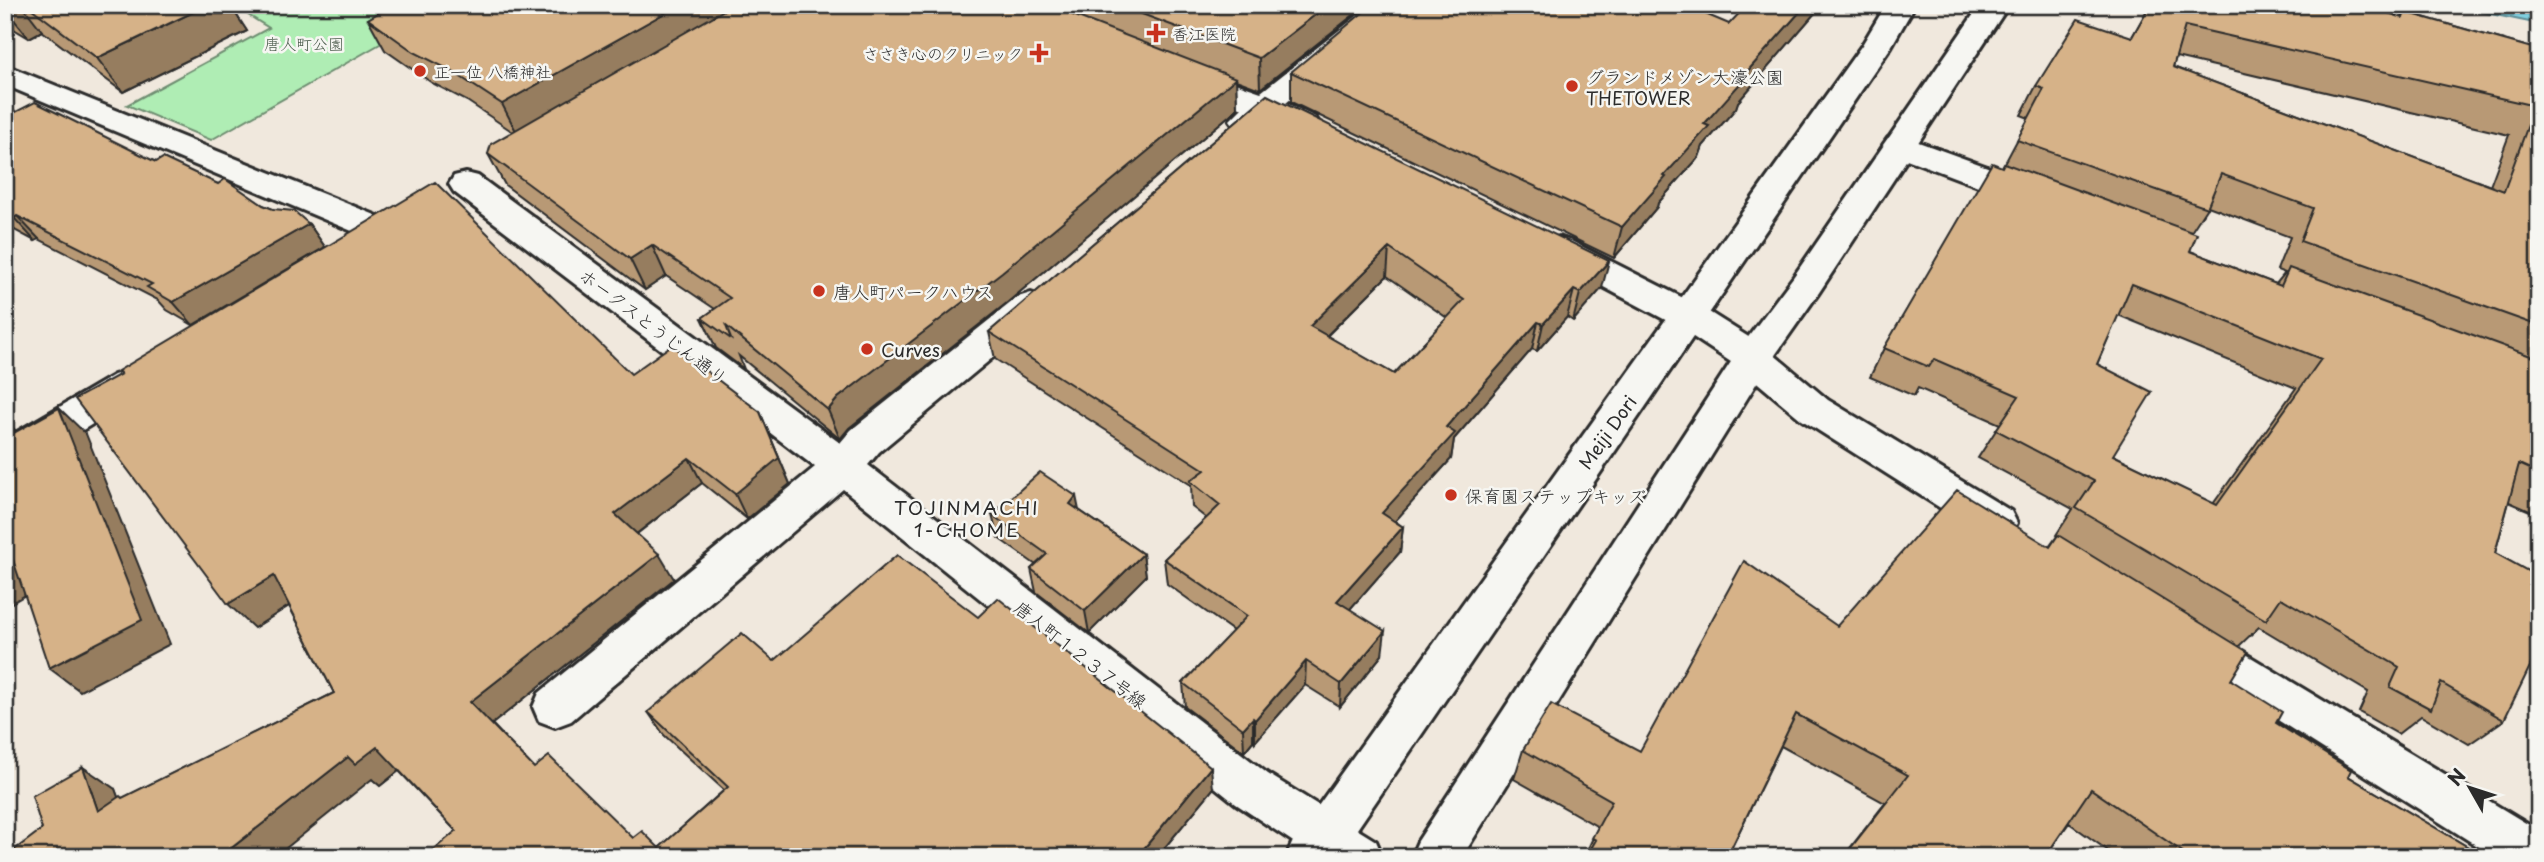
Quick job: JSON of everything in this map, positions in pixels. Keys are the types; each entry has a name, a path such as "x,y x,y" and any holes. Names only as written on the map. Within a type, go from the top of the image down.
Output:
{"street":[{"path":"1225,138 1389,5"},
{"name":"Meiji Dori","path":"1331,849 1688,316 1876,47 1901,5"},
{"path":"1436,857 1754,358 1995,5"},
{"path":"1161,65 1264,105 1337,140"},
{"path":"5,74 395,224 347,252"},
{"path":"1899,145 2063,206"},
{"name":"ホークスとうじん通り","path":"466,184 843,467"},
{"path":"1532,236 1688,316 1754,358 1815,410 2028,542"},
{"path":"555,707 843,467 865,441 1050,289"},
{"path":"5,458 158,366"},
{"name":"唐人町１２３７号線","path":"843,467 1331,849"},
{"path":"2158,622 2538,857"}],"green space":[{"name":"唐人町公園","path":"232,5 389,5 424,19 211,140 127,105 269,28"}],"water":[{"path":"2448,5 2539,5 2539,24"}],"building":[{"path":"27,5 208,5 97,58"},
{"path":"392,5 679,5 502,104 450,70 414,52 368,19"},
{"path":"733,5 1047,5 1236,78 1002,272 838,398 828,410 726,326 731,339 702,318 730,298 652,245 630,259 488,154 491,144"},
{"path":"1118,5 1328,5 1259,58"},
{"path":"1372,5 1684,5 1729,24 1747,5 1806,5 1743,76 1746,77 1704,124 1709,126 1622,227 1291,72"},
{"path":"2150,5 2364,5 2403,18 2405,12 2539,50 2539,326 2300,241 2313,208 2221,174 2207,208 2017,140 2044,89 2036,86 2078,19 2132,37","holes":["2185,26 2535,106 2504,191 2173,67"]},
{"path":"1267,95 1609,261 1580,293 1574,290 1543,324 1538,322 1446,427 1455,433 1382,513 1403,527 1337,601 1385,631 1341,684 1306,661 1255,720 1253,718 1243,729 1183,683 1247,616 1164,559 1220,505 1190,481 1205,470 989,332","holes":["1389,248 1464,300 1394,374 1310,326"]},
{"path":"35,102 156,162 163,158 218,184 225,179 263,205 294,211 309,224 173,302 147,287 152,284 17,216 14,218 5,214 5,107 16,112"},
{"path":"1992,163 2002,167 2004,163 2197,234 2190,251 2281,286 2289,268 2539,359 2539,473 2519,464 2495,553 2539,577 2539,648 2504,720 2441,683 2431,709 2390,687 2399,667 2281,598 2266,620 2076,508 2094,481 1996,430 2019,396 1934,359 1929,367 1884,348","holes":["2132,284 2321,359 2217,505 2113,455 2152,392 2097,364"]},
{"path":"435,182 631,374 672,345 760,412 779,458 735,494 689,458 615,514 659,554 470,702 534,768 549,756 633,838 642,831 659,848 728,787 648,712 742,633 774,661 897,555 978,617 998,598 1211,767 1137,857 425,857 456,831 377,747 355,764 348,757 220,857 5,857 42,829 32,796 83,767 98,811 120,796 122,798 334,693 274,576 228,604 75,399 121,374 118,371"},
{"path":"59,408 142,620 49,668 13,560 5,564 5,438"},
{"path":"1040,472 1076,496 1070,504 1143,554 1085,611 1031,569 1047,554 992,515"},
{"path":"1957,490 2050,547 2058,535 2248,652 2231,680 2282,712 2276,723 2351,770 2348,776 2485,857 2190,857 2091,789 2045,857 1861,857 1850,849 1908,775 1796,714 1727,857 1586,857 1596,840 1592,838 1612,801 1523,750 1551,704 1640,751 1744,561 1837,626"}],"place":[{"name":"香江医院","path":"1156,33"},
{"name":"ささき心のクリニック","path":"1039,53"},
{"name":"正一位 八橋神社","path":"420,71"},
{"name":"グランドメゾン大濠公園 THETOWER","path":"1572,86"},
{"name":"唐人町パークハウス","path":"819,291"},
{"name":"Curves","path":"867,349"},
{"name":"保育園ステップキッズ","path":"1451,495"}],"district":[{"name":"TOJINMACHI 1-CHOME","path":"967,518"}]}
